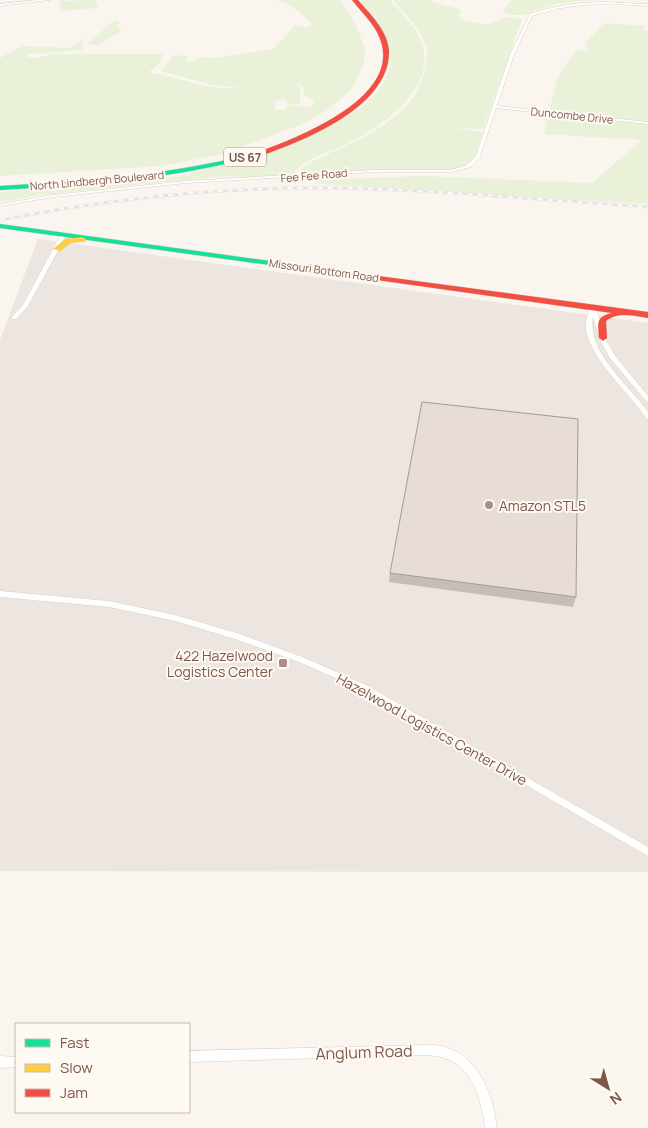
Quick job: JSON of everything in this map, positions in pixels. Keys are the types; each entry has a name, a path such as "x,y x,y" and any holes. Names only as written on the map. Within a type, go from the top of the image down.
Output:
{"main road":[{"name":"North Lindbergh Boulevard","path":"0,183 115,176 190,165 256,148 310,126 336,111 356,96 371,77 376,65 377,53 373,36 346,0"},
{"name":"North Lindbergh Boulevard","path":"0,188 121,180 197,169 263,151 317,130 343,115 363,99 378,80 384,68 386,50 383,39 355,0"},
{"name":"Missouri Bottom Road","path":"0,226 648,315"},
{"path":"57,249 68,242 91,238"},
{"path":"603,338 602,321 605,317 626,312"}],"street":[{"path":"0,5 37,0"},
{"path":"0,5 48,0"},
{"name":"Fee Fee Road","path":"0,205 53,196 186,182 290,178 374,170 439,172 461,169 476,162 527,19 544,8 567,3 595,1 648,5"},
{"name":"Duncombe Drive","path":"496,107 648,123"},
{"path":"14,318 25,306 64,234"},
{"path":"592,307 603,338 613,358 648,400"},
{"path":"592,307 589,328 593,342 603,360 648,416"},
{"name":"Hazelwood Logistics Center Drive","path":"0,594 108,604 175,618 237,636 302,660 363,687 648,852"},
{"name":"Anglum Road","path":"190,1057 428,1050 447,1053 460,1060 475,1076 484,1092 491,1128"},
{"path":"0,1062 15,1062"}],"shaded area":[{"path":"38,239 648,323 648,872 0,871 0,340"}],"green space":[{"path":"96,0 98,8 61,11 59,1"},
{"path":"277,0 340,0 356,25 365,49 364,63 354,86 327,110 305,123 223,154 161,166 0,176 0,58 23,46 70,48 84,39 81,46 83,50 28,54 27,57 38,58 53,54 163,54 161,62 148,73 166,75 210,87 228,88 247,86 211,85 161,71 174,55 187,56 187,61 193,62 200,57 215,58 274,49 295,25 307,28 312,24 292,6","holes":["290,84 296,84 302,86 306,97 314,99 313,107 287,106 286,110 275,110 275,101 286,100 288,105 299,104 300,87"]},
{"path":"390,0 414,28 420,39 424,57 422,74 414,90 388,118 357,139 308,160 293,175 256,178 229,176 35,196 0,202 0,192 126,183 190,175 189,173 277,148 312,135 344,119 370,99 387,77 390,51 386,37 379,25 361,2"},
{"path":"393,0 427,0 461,10 460,19 481,24 493,23 506,17 522,20 483,129 449,127 483,132 474,160 456,169 380,169 301,175 300,172 303,167 356,141 391,120 417,92 426,66 426,47 415,26"},
{"path":"512,0 591,0 555,4 523,15 511,15 502,12"},
{"path":"114,21 120,22 116,26 122,31 97,46 88,43"},
{"path":"604,23 646,26 643,29 648,31 648,204 319,184 312,180 422,176 592,183 642,140 544,134 557,79 576,50 587,51 586,42"}],"building":[{"name":"Amazon STL5","path":"422,402 578,419 576,597 390,573"}],"railway":[{"path":"0,220 122,200 204,192 286,188 407,190 648,207"}],"traffic: fast":[{"path":"0,188 127,179 190,170 252,156"},
{"path":"0,226 306,268"}],"traffic: slow":[{"path":"57,249 68,241 82,239"}],"traffic: jam":[{"path":"252,156 313,132 356,105 373,89 383,71 386,52 385,45 375,24 355,0"},
{"path":"306,268 648,315"},
{"path":"603,338 602,321 605,317 620,313"}],"place":[{"name":"Amazon STL5","path":"489,505"},
{"name":"422 Hazelwood Logistics Center","path":"283,663"}]}
